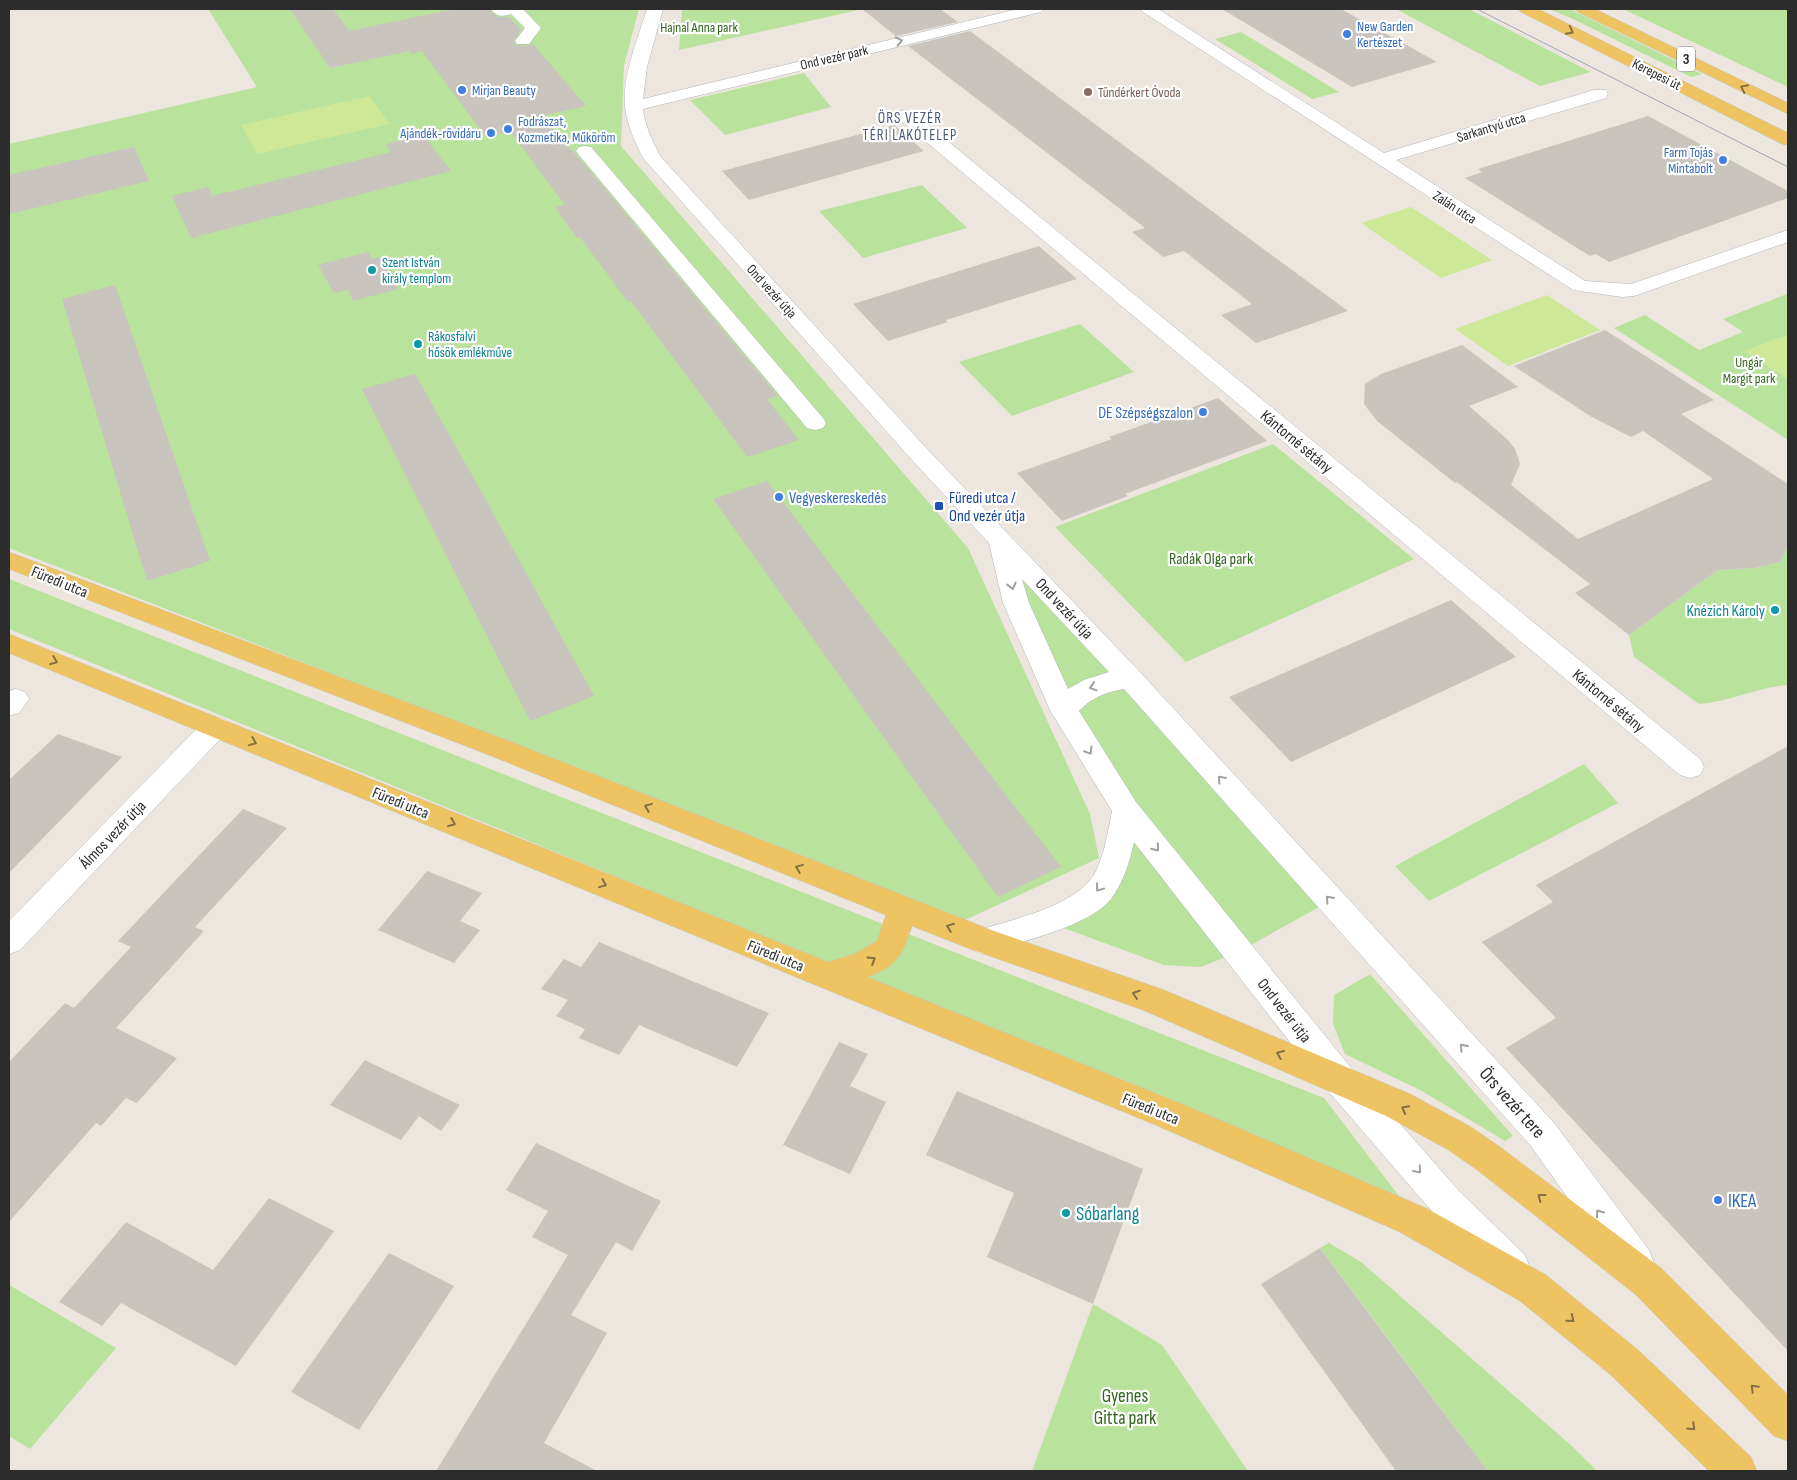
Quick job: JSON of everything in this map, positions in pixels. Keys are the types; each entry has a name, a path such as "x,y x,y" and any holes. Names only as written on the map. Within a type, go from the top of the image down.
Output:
{"main road":[{"name":"Kerepesi út","path":"1526,9 1788,140"},
{"name":"Kerepesi út","path":"1583,9 1788,110"},
{"name":"Füredi utca","path":"9,560 499,748 984,941 1153,1000 1340,1080"},
{"name":"Füredi utca","path":"9,643 1170,1115 1413,1220 1533,1288"},
{"path":"826,976 864,965 889,949 903,909"},
{"name":"Örs vezér tere","path":"1340,1080 1398,1105 1459,1138 1560,1211 1648,1281 1788,1422"},
{"path":"1533,1288 1625,1363 1737,1471"}],"street":[{"path":"499,9 502,12 514,9 532,28 523,42"},
{"name":"Ond vezér útja","path":"655,9 636,78 633,106 635,125 641,140 652,158 920,455 1130,678 1362,935"},
{"name":"Ond vezér park","path":"633,106 800,64 1036,9"},
{"name":"Zalán utca","path":"1148,9 1580,286 1622,291 1634,290 1788,236"},
{"name":"Sarkantyú utca","path":"1382,159 1600,94"},
{"name":"Kántorné sétány","path":"905,115 1690,767"},
{"path":"585,151 815,423"},
{"name":"Ond vezér útja","path":"1000,538 1016,603 1064,710 1126,810 1340,1080 1448,1204 1533,1288"},
{"path":"1064,710 1075,696 1085,689 1130,678"},
{"name":"Álmos vezér útja","path":"9,941 215,727"},
{"path":"984,941 1080,906 1099,890 1118,854 1126,810"},
{"name":"Örs vezér tere","path":"1362,935 1543,1135 1648,1281"}],"green space":[{"path":"208,9 639,9 624,65 621,146 968,548 1090,814 1099,858 965,920 9,548 9,144 257,87"},
{"name":"Hajnal Anna park","path":"682,9 863,9 679,50"},
{"path":"1396,9 1469,9 1591,72 1540,86"},
{"path":"1549,9 1570,9 1702,74 1691,77"},
{"path":"1623,9 1788,9 1788,87"},
{"path":"1241,32 1339,92 1312,99 1215,39"},
{"path":"804,73 831,107 725,135 690,100"},
{"path":"370,96 389,124 257,154 241,125"},
{"path":"922,185 967,228 863,258 819,211"},
{"path":"1411,207 1492,260 1441,278 1361,223"},
{"name":"Ungár Margit park","path":"1787,294 1788,440 1614,328 1645,315 1699,350 1743,332 1723,319"},
{"path":"1547,295 1600,330 1508,366 1455,329"},
{"path":"1080,324 1134,372 1012,416 959,362"},
{"path":"1787,335 1788,379 1744,351"},
{"name":"Radák Olga park","path":"1273,444 1414,559 1186,662 1055,527"},
{"path":"1000,538 1330,901 1240,951 1201,967 1164,965 1042,920 1079,906 1126,810 1064,710"},
{"path":"1788,545 1788,685 1699,704 1634,657 1629,635 1718,570 1754,568 1780,562"},
{"path":"9,579 1324,1098 1399,1196 9,629"},
{"path":"1584,764 1618,803 1429,901 1395,866"},
{"path":"1370,974 1513,1136 1505,1141 1420,1090 1345,1054 1333,1024 1334,995"},
{"path":"1329,1243 1361,1262 1573,1447 1597,1471 1488,1471 1320,1248"},
{"path":"9,1285 116,1348 30,1449 9,1436"},
{"name":"Gyenes Gitta park","path":"1093,1304 1162,1345 1248,1471 1032,1471"}],"building":[{"path":"290,9 333,9 349,31 454,9 489,9 497,17 509,17 521,30 514,40 515,45 529,46 532,43 586,106 541,116 586,166 778,396 767,399 799,440 747,457 631,301 628,302 580,237 577,238 555,207 565,205 510,131 486,137 422,51 412,54 410,51 330,68"},
{"path":"862,9 940,9 958,22 896,36"},
{"path":"1222,9 1341,9 1437,62 1352,87"},
{"path":"970,31 1348,311 1256,343 1221,315 1252,304 1184,251 1163,257 1132,232 1145,228 908,46"},
{"path":"1648,116 1788,191 1788,198 1609,262 1596,254 1590,256 1465,178 1482,172 1478,169"},
{"path":"894,125 924,151 749,200 722,171"},
{"path":"423,135 451,171 191,238 172,196 208,187 212,196 391,152 386,144"},
{"path":"134,147 149,181 9,214 9,175"},
{"path":"1039,246 1077,279 946,320 948,322 888,341 853,304"},
{"path":"368,252 372,259 380,257 398,289 353,301 348,290 334,293 318,265"},
{"path":"115,285 210,561 147,581 62,299"},
{"path":"1605,330 1714,400 1681,414 1788,484 1788,545 1780,562 1754,568 1718,570 1629,635 1575,593 1590,584 1457,482 1455,483 1377,421 1364,404 1365,384 1381,374 1462,345 1518,387 1469,406 1508,440 1515,449 1520,464 1511,485 1578,539 1713,479 1643,431 1631,437 1590,416 1514,366"},
{"path":"415,374 594,696 530,721 362,389"},
{"path":"1218,398 1267,441 1125,494 1128,496 1062,521 1017,473 1112,439 1109,437"},
{"path":"767,481 1061,867 998,897 713,499"},
{"path":"1451,600 1516,657 1291,762 1229,697"},
{"path":"58,734 122,757 9,873 9,780"},
{"name":"IKEA","path":"1788,746 1788,1351 1506,1048 1556,1018 1482,942 1553,902 1536,885"},
{"path":"243,809 287,828 195,927 204,931 116,1028 177,1058 137,1103 126,1098 101,1126 96,1123 9,1222 9,1062 65,1003 74,1008 131,947 118,941"},
{"path":"427,871 482,893 460,921 480,930 454,963 378,930"},
{"path":"599,942 769,1013 737,1067 639,1025 619,1055 579,1038 585,1029 556,1016 568,1000 541,989 564,959 581,967"},
{"path":"839,1042 868,1054 850,1086 886,1102 850,1174 783,1145"},
{"path":"365,1060 460,1105 441,1131 419,1116 401,1140 330,1105"},
{"name":"Sóbarlang","path":"957,1091 1143,1169 1093,1304 987,1257 1014,1193 926,1155"},
{"path":"536,1143 661,1201 632,1251 616,1242 571,1315 607,1333 544,1443 597,1471 436,1471 568,1255 532,1237 548,1211 506,1190"},
{"path":"269,1198 334,1231 236,1366 121,1303 102,1326 59,1302 126,1222 213,1270"},
{"path":"1320,1248 1488,1471 1396,1471 1261,1284"},
{"path":"389,1253 454,1286 359,1430 291,1392"}],"tram line":[{"path":"1477,9 1788,167"}],"place":[{"name":"New Garden Kertészet","path":"1347,34"},
{"name":"Mirjan Beauty","path":"462,90"},
{"name":"Tündérkert Óvoda","path":"1088,92"},
{"name":"Fodrászat, Kozmetika, Műköröm","path":"508,129"},
{"name":"Ajándék-rövidáru","path":"491,133"},
{"name":"Farm Tojás Mintabolt","path":"1723,160"},
{"name":"Szent István király templom","path":"372,270"},
{"name":"Rákosfalvi hősök emlékműve","path":"418,344"},
{"name":"DE Szépségszalon","path":"1203,412"},
{"name":"Vegyeskereskedés","path":"779,497"},
{"name":"Füredi utca / Ond vezér útja","path":"939,506"},
{"name":"Knézich Károly","path":"1775,610"},
{"name":"IKEA","path":"1718,1200"},
{"name":"Sóbarlang","path":"1066,1213"}],"district":[{"name":"ÖRS VEZÉR TÉRI LAKÓTELEP","path":"910,126"}]}
